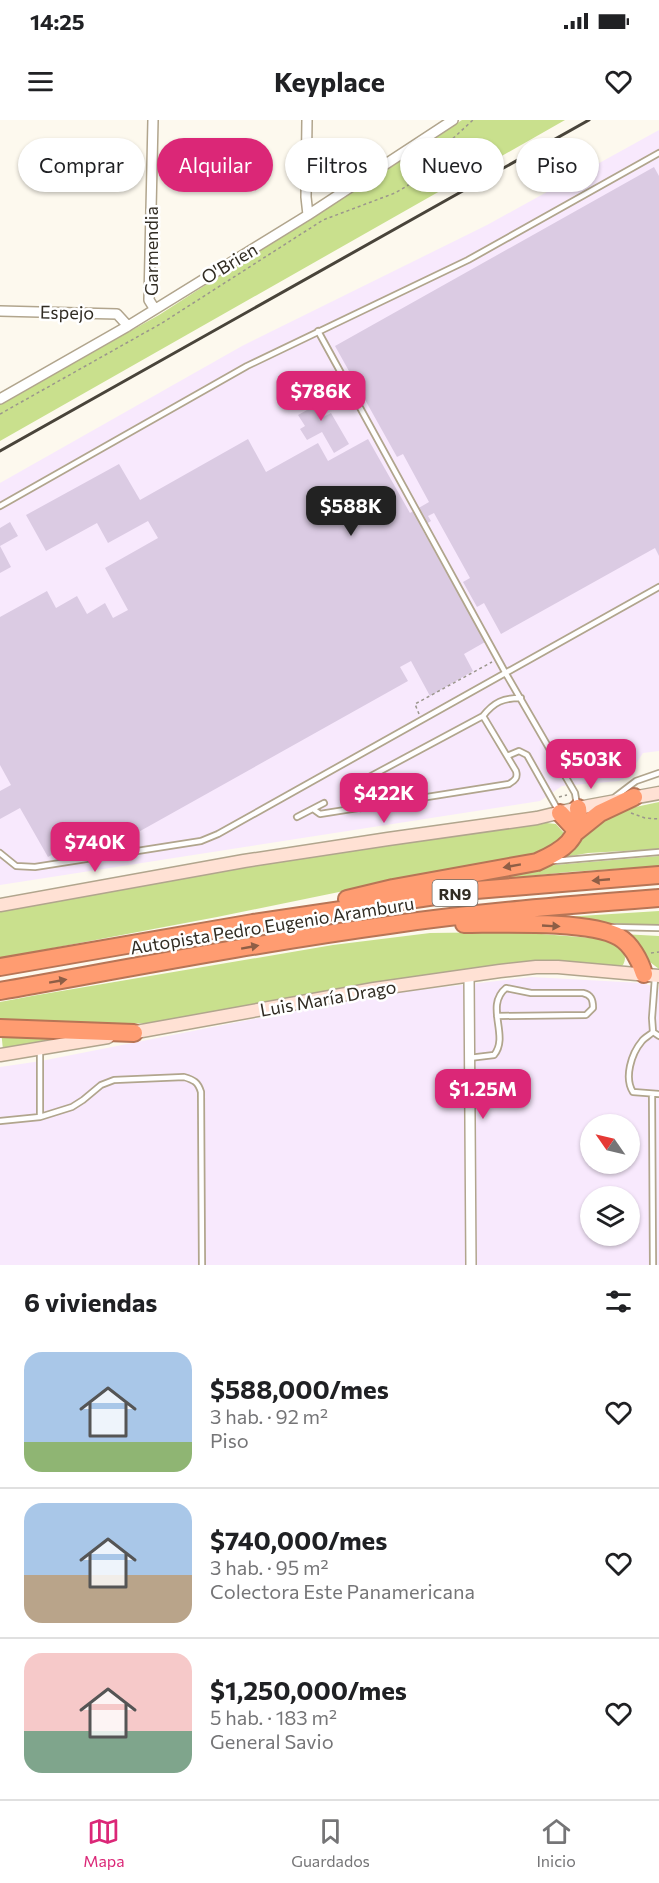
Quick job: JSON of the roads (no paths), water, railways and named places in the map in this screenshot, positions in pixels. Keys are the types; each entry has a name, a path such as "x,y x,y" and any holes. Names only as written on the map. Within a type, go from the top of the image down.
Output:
{"highway":[{"path":"560,805 575,833"},
{"path":"575,833 600,813 633,805"},
{"path":"253,923 393,888 537,862 565,847 575,833 580,820 578,808"},
{"name":"Autopista Pedro Eugenio Aramburu","path":"0,968 253,923 476,890 659,875"},
{"name":"Autopista Pedro Eugenio Aramburu","path":"0,991 252,946 388,925 492,912 659,898"},
{"path":"388,925 508,924 594,928 624,940 653,975"},
{"path":"0,1028 134,1033"}],"street":[{"name":"Garmendia","path":"153,120 149,300 154,308"},
{"path":"307,120 306,197 308,215"},
{"name":"O'Brien","path":"0,399 128,326 308,215 449,121"},
{"name":"Espejo","path":"0,311 117,314 128,326"},
{"path":"0,905 244,861 388,838 537,818 560,805 578,808 609,802 633,805 659,793"},
{"name":"Luis María Drago","path":"0,1055 374,989 536,967 653,975"},
{"path":"468,976 471,1265"}],"lane":[{"path":"0,506 247,366 468,260 659,153"},
{"path":"318,331 505,672 575,793 578,808"},
{"path":"0,853 16,866 35,867 201,841 218,834 659,587"},
{"path":"361,808 348,788 483,716 500,700 520,698"},
{"path":"313,809 320,814 509,784 515,781 517,776 483,716"},
{"path":"507,756 519,751 527,754 560,805"},
{"path":"609,802 636,782 659,772"},
{"path":"297,818 324,803"},
{"path":"537,862 659,852"},
{"path":"594,928 659,928"},
{"path":"653,975 653,1032"},
{"path":"469,1058 494,1055 497,1052 499,1047 497,1016 498,996 506,988 531,993 583,993 592,999 593,1008 586,1015 497,1016"},
{"path":"653,1032 659,1036"},
{"path":"653,1032 641,1041 630,1064 630,1087 633,1092 659,1094"},
{"path":"40,1048 40,1117"},
{"path":"0,1121 40,1117 72,1107 101,1085 114,1080 184,1077 193,1079 201,1092 202,1265"},
{"path":"652,1094 653,1265"}],"railway":[{"path":"0,451 589,120"}]}
